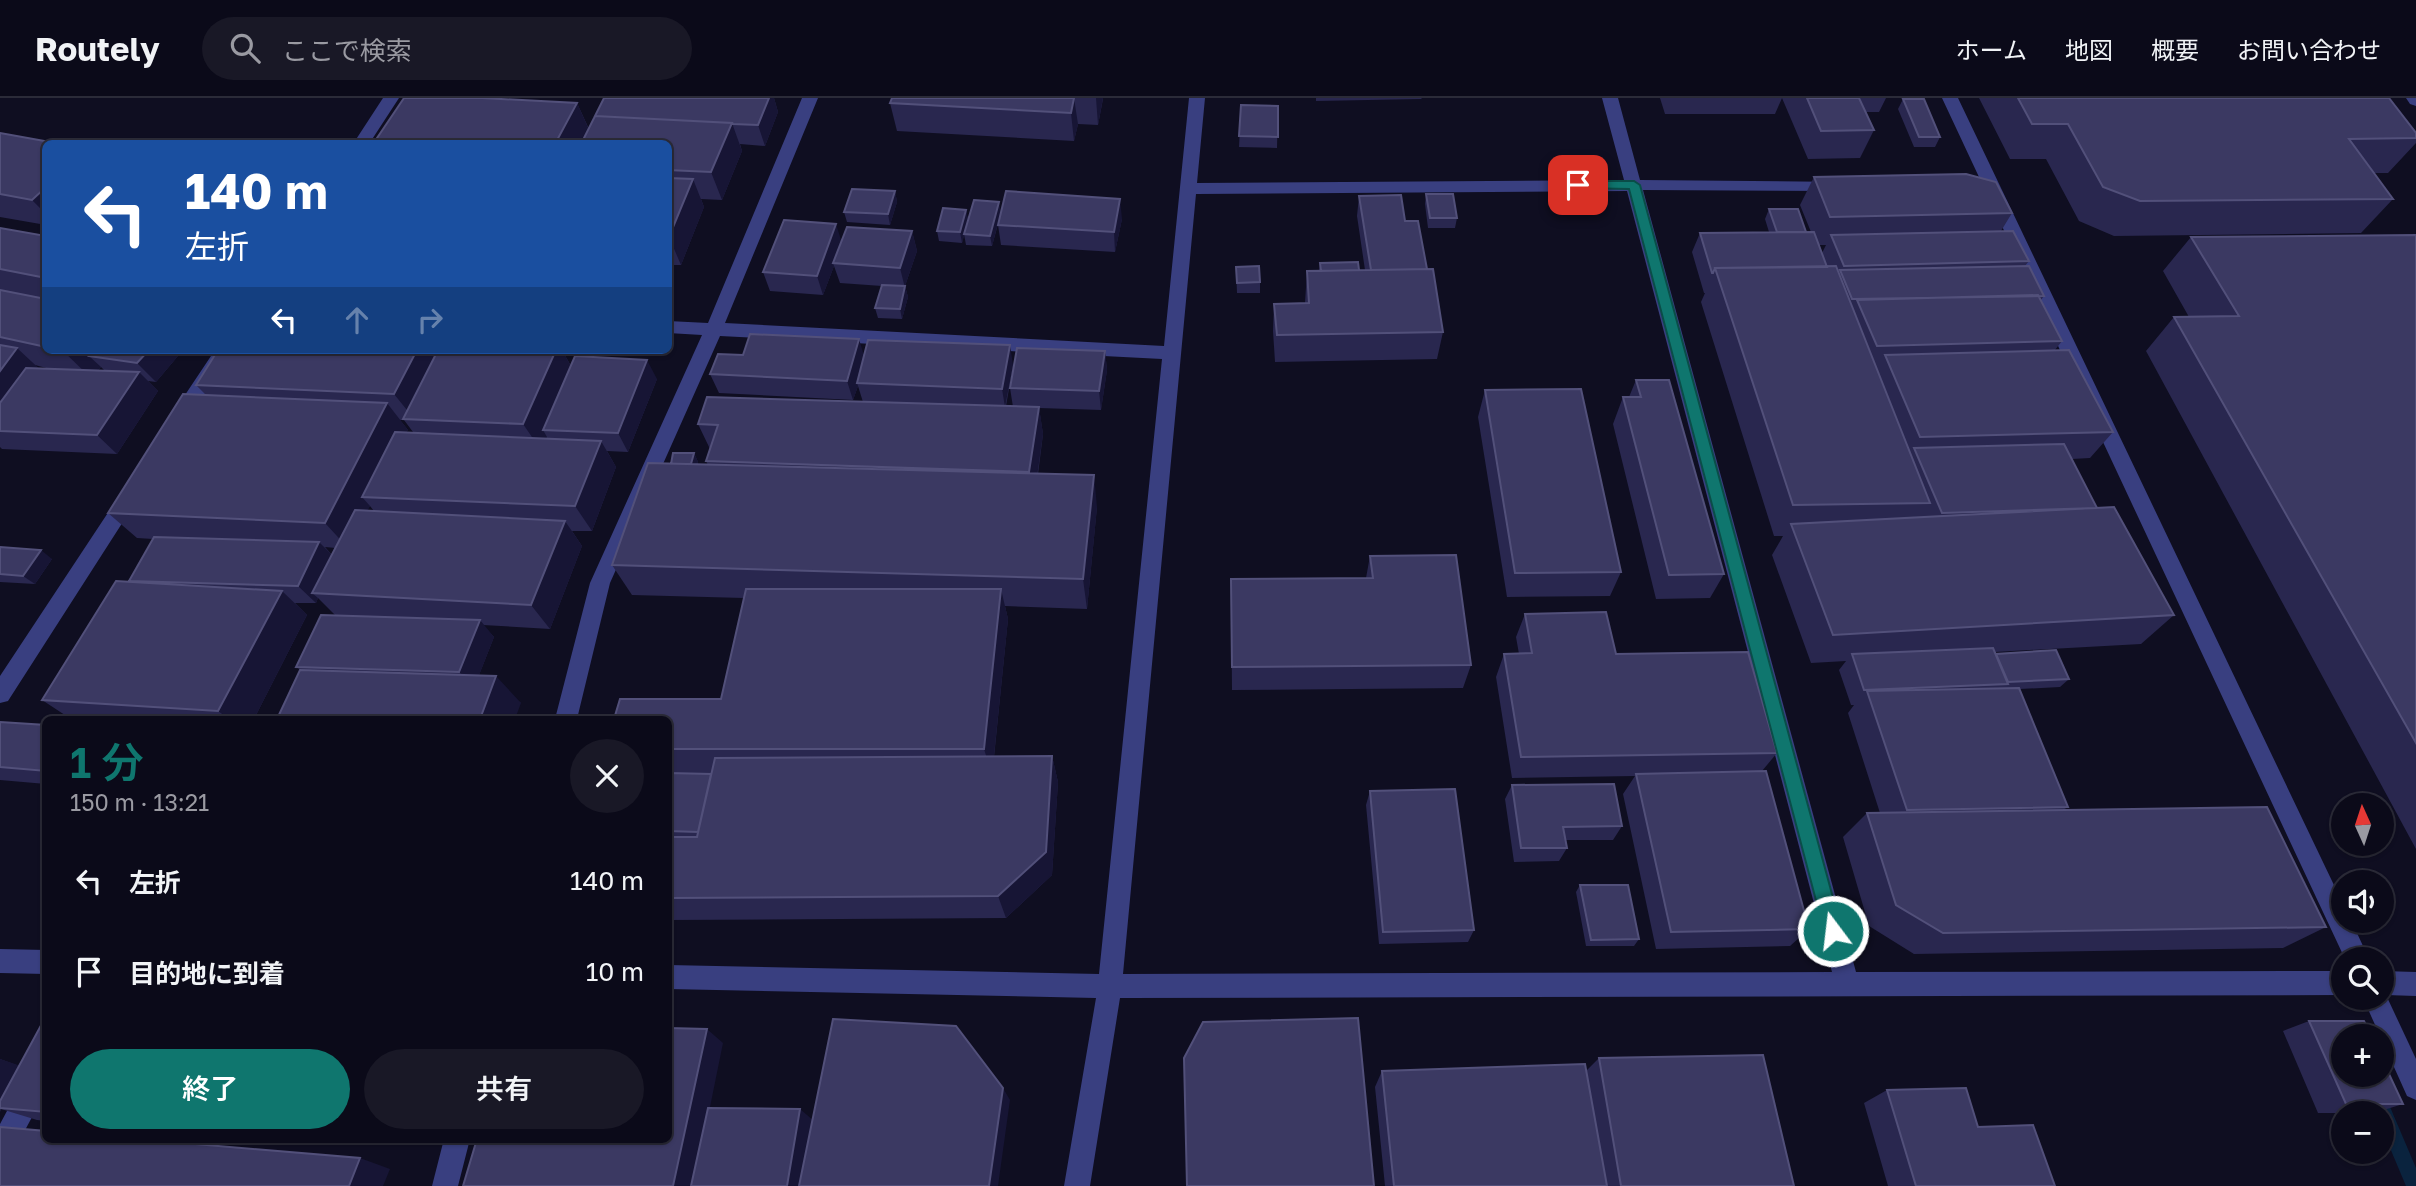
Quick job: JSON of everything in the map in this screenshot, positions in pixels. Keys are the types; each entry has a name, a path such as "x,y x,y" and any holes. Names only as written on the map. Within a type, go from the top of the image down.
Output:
{"street":[{"path":"364,140 391,98"},
{"path":"567,716 600,583 714,329 810,98"},
{"path":"1077,1186 1110,986 1197,98"},
{"path":"1610,98 1847,984"},
{"path":"1950,98 1987,188 2351,947"},
{"path":"1190,189 1634,185 1855,187"},
{"path":"672,327 1174,353"},
{"path":"173,430 222,354"},
{"path":"0,694 143,476"},
{"path":"0,961 42,962"},
{"path":"672,977 1110,986 2331,983"},
{"path":"2394,983 2416,984"},
{"path":"2381,1010 2416,1087"},
{"path":"0,1151 42,1072"},
{"path":"444,1186 456,1143"}],"building":[{"path":"404,98 482,98 577,103 557,140 376,140"},
{"path":"604,98 769,98 758,125 595,116"},
{"path":"892,98 1074,98 1071,113 890,103"},
{"path":"1807,98 1859,98 1874,130 1821,131"},
{"path":"2018,98 2389,98 2416,133 2416,138 2349,139 2393,199 2140,201 2103,187 2068,124 2032,124"},
{"path":"1903,99 1924,99 1940,137 1919,137"},
{"path":"1241,105 1278,106 1278,137 1239,136"},
{"path":"595,116 732,123 711,172 672,170 672,140 583,140"},
{"path":"0,133 42,141 42,191 32,200 0,194"},
{"path":"1966,174 1996,182 2012,213 1830,217 1814,177"},
{"path":"672,178 693,179 672,230"},
{"path":"852,189 895,191 888,214 844,212"},
{"path":"1006,191 1120,199 1114,232 998,225"},
{"path":"1426,194 1453,194 1457,218 1430,218"},
{"path":"1401,195 1405,221 1418,221 1427,269 1371,270 1359,196"},
{"path":"974,200 999,202 990,236 964,234"},
{"path":"943,208 966,210 960,232 937,231"},
{"path":"1769,209 1798,209 1806,232 1777,232"},
{"path":"784,220 836,224 817,276 763,272"},
{"path":"847,227 912,231 900,268 833,263"},
{"path":"0,228 42,235 42,277 0,269"},
{"path":"2013,231 2029,261 1844,266 1831,235"},
{"path":"1814,232 1827,267 1715,268 1713,273 1700,233"},
{"path":"2416,235 2416,743 2174,317 2239,316 2191,237"},
{"path":"1358,262 1359,270 1321,271 1320,263"},
{"path":"1259,266 1260,282 1237,283 1236,267"},
{"path":"1836,266 1930,503 1793,505 1715,268"},
{"path":"2029,266 2044,296 1852,299 1840,270"},
{"path":"1433,269 1443,332 1277,335 1274,304 1309,303 1307,271"},
{"path":"882,285 905,286 900,309 875,308"},
{"path":"0,290 42,298 42,346 0,337"},
{"path":"2038,295 2062,341 1877,346 1857,300"},
{"path":"750,334 859,339 847,381 710,374 718,354 743,355"},
{"path":"868,340 1010,345 1002,389 857,383"},
{"path":"0,345 17,348 0,371"},
{"path":"1017,348 1105,351 1099,391 1010,388"},
{"path":"2069,350 2113,432 1920,437 1885,355"},
{"path":"91,354 145,354 137,363 89,356"},
{"path":"215,354 415,354 394,394 196,385"},
{"path":"436,354 554,354 523,424 403,419"},
{"path":"575,356 647,360 618,433 543,430"},
{"path":"26,368 139,372 97,435 0,431 0,403"},
{"path":"1636,380 1669,380 1724,574 1669,575 1623,397 1641,397"},
{"path":"1581,389 1621,572 1515,573 1485,390"},
{"path":"183,394 387,403 325,523 108,513"},
{"path":"707,397 1039,407 1029,472 706,461 718,425 698,424"},
{"path":"395,432 601,441 575,506 362,497"},
{"path":"2064,444 2097,508 1942,513 1914,448"},
{"path":"673,453 694,453 691,464 671,464"},
{"path":"648,463 1094,475 1083,579 612,565"},
{"path":"2114,507 2174,615 1833,635 1791,524"},
{"path":"355,510 565,521 531,605 312,593"},
{"path":"154,537 319,542 298,586 129,581"},
{"path":"0,547 41,550 23,576 0,574"},
{"path":"1456,555 1471,665 1232,667 1231,579 1373,578 1370,556"},
{"path":"116,581 282,591 218,711 42,700"},
{"path":"746,589 1001,589 984,749 672,749 672,716 615,716 620,699 721,699"},
{"path":"1606,612 1616,654 1748,652 1777,753 1521,757 1504,654 1532,653 1525,614"},
{"path":"321,615 480,620 459,672 296,667"},
{"path":"1993,648 2008,684 1864,690 1852,654"},
{"path":"2056,650 2069,679 2008,682 1996,654"},
{"path":"300,670 496,676 481,716 278,716"},
{"path":"2019,688 2068,807 1907,810 1867,691"},
{"path":"0,722 42,725 42,771 0,767"},
{"path":"1052,756 1046,852 998,896 672,898 672,837 697,837 715,758"},
{"path":"1766,771 1809,929 1671,932 1636,774"},
{"path":"672,773 711,774 698,832 672,831"},
{"path":"1614,784 1622,826 1563,827 1567,848 1521,848 1512,785"},
{"path":"1455,789 1474,930 1383,932 1370,791"},
{"path":"2267,807 2326,927 1943,933 1896,905 1867,813"},
{"path":"1580,885 1628,885 1639,939 1591,940"},
{"path":"1358,1018 1374,1186 1187,1186 1184,1058 1203,1022"},
{"path":"833,1019 956,1026 1003,1088 989,1186 799,1186"},
{"path":"2309,1021 2364,1021 2365,1024 2331,1024 2331,1070"},
{"path":"42,1024 42,1112 0,1108 0,1101"},
{"path":"672,1028 707,1029 673,1186 463,1186 476,1143 672,1143"},
{"path":"1763,1055 1794,1186 1621,1186 1599,1058"},
{"path":"1585,1064 1607,1186 1394,1186 1382,1071"},
{"path":"2394,1085 2403,1104 2394,1104 2394,1101 2345,1101 2338,1087 2394,1087"},
{"path":"1966,1088 1978,1127 2033,1125 2055,1186 1916,1186 1887,1090"},
{"path":"708,1108 800,1109 787,1186 691,1186"},
{"path":"0,1127 42,1131 42,1143 184,1143 360,1158 349,1186 0,1186"}],"waterway":[{"path":"2373,1087 2415,1186"}],"route":[{"path":"1578,185 1634,185 1833,931"}]}
